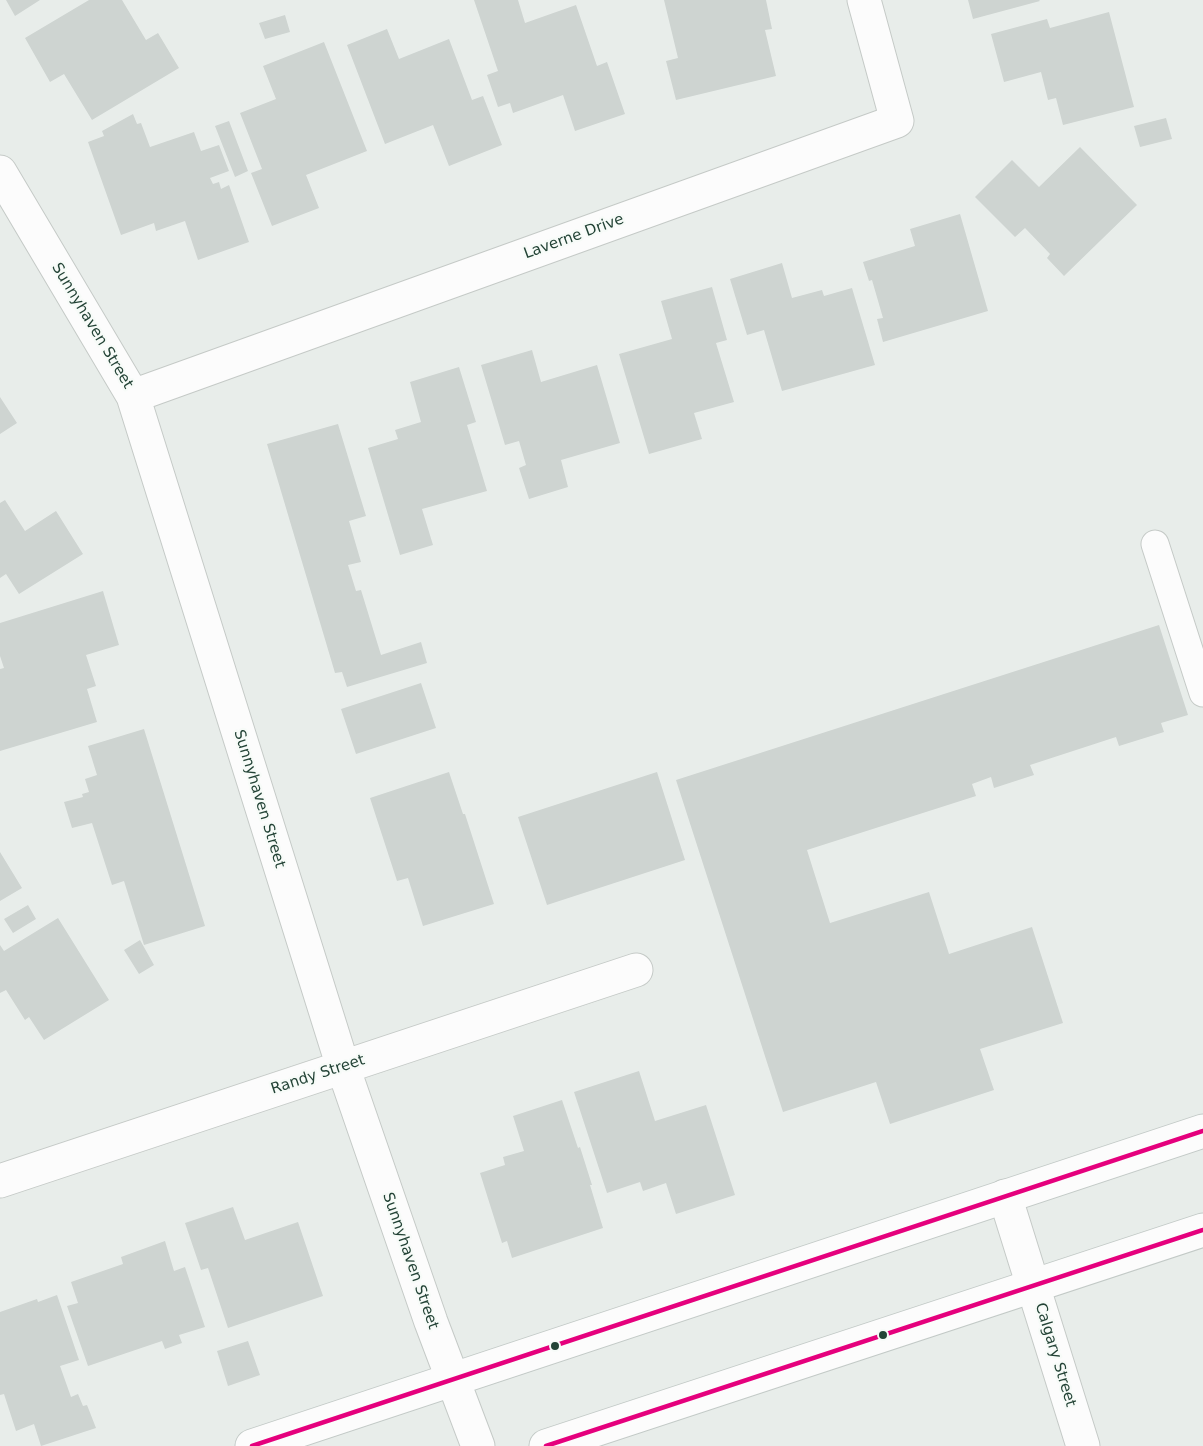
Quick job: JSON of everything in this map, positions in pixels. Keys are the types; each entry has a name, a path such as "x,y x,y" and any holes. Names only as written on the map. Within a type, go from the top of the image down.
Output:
{"street":[{"name":"Laverne Drive","path":"133,396 897,121 864,0"},
{"name":"Sunnyhaven Street","path":"0,172 133,396 343,1067 452,1380 478,1446"},
{"name":"Randy Street","path":"0,1181 636,969"},
{"path":"252,1446 1203,1131"},
{"name":"Calgary Street","path":"1005,1196 1083,1446"},
{"path":"546,1446 1203,1230"}],"lane":[{"path":"1155,544 1203,693"}],"building":[{"path":"6,0 40,0 15,16"},
{"path":"89,0 122,0 146,40 158,33 179,68 92,120 64,74 50,82 25,38"},
{"path":"474,0 518,0 525,23 576,5 597,66 607,62 625,114 575,131 563,95 513,113 510,103 498,107 487,75 498,71"},
{"path":"664,0 766,0 772,29 765,30 776,76 676,100 666,61 678,58"},
{"path":"968,0 1039,0 1040,1 973,19"},
{"path":"1109,12 1134,107 1063,125 1056,98 1048,100 1041,72 1004,82 991,34 1047,19 1050,28"},
{"path":"285,15 290,32 265,39 259,23"},
{"path":"387,29 399,59 449,39 472,100 483,96 502,145 449,166 433,125 385,144 347,45"},
{"path":"324,42 367,151 306,175 319,208 272,226 251,173 262,169 240,113 276,99 263,66"},
{"path":"133,114 137,124 141,123 150,147 194,132 201,151 219,145 229,171 210,178 213,184 219,182 221,189 229,185 249,242 198,260 185,221 156,231 154,223 121,235 88,142 104,136 102,131"},
{"path":"1166,118 1172,139 1140,147 1134,126"},
{"path":"229,121 248,171 235,177 215,126"},
{"path":"1080,147 1137,205 1064,276 1047,258 1050,254 1025,228 1015,237 975,197 1012,160 1039,187"},
{"path":"960,214 988,311 883,342 877,319 883,318 872,280 869,281 863,262 915,246 910,229"},
{"path":"782,263 792,298 822,290 824,296 852,288 875,365 782,391 764,330 747,335 730,279"},
{"path":"712,287 727,340 716,343 734,402 694,413 702,439 649,454 619,354 672,339 661,301"},
{"path":"532,350 541,382 597,365 620,443 561,460 568,487 529,499 519,468 526,465 519,441 505,445 481,365"},
{"path":"459,367 476,422 467,425 487,491 422,509 433,545 400,555 368,448 398,439 395,430 421,422 410,382"},
{"path":"0,397 17,423 0,434"},
{"path":"338,424 366,516 349,521 361,562 348,565 356,591 361,590 381,655 421,642 427,663 347,687 342,672 335,673 267,444"},
{"path":"5,500 25,531 56,511 83,554 19,594 6,574 0,578 0,503"},
{"path":"103,591 119,645 86,655 96,686 87,689 97,722 0,751 0,669 4,668 0,656 0,623"},
{"path":"1159,625 1188,715 1161,723 1164,732 1119,746 1116,737 1030,765 1034,775 994,788 991,777 972,784 976,796 807,850 830,923 929,892 949,954 1032,927 1063,1023 980,1049 994,1090 890,1124 876,1082 783,1112 676,780"},
{"path":"421,683 436,728 356,754 341,709"},
{"path":"144,729 205,926 144,945 124,881 112,885 92,823 72,828 64,802 83,797 82,794 89,792 85,779 97,775 88,746"},
{"path":"449,772 494,904 423,926 408,878 397,881 370,798"},
{"path":"657,772 685,860 547,905 518,817"},
{"path":"0,852 22,888 0,901"},
{"path":"28,905 36,919 13,933 4,919"},
{"path":"58,918 109,1000 44,1040 29,1017 25,1020 6,990 0,993 0,945 4,951"},
{"path":"140,940 154,965 139,974 124,950"},
{"path":"639,1071 655,1121 706,1105 735,1195 676,1214 666,1183 643,1191 640,1182 607,1193 574,1092"},
{"path":"562,1100 578,1148 580,1147 603,1228 512,1258 507,1241 502,1243 480,1173 505,1165 503,1157 524,1151 513,1116"},
{"path":"233,1207 245,1240 298,1222 323,1296 228,1328 208,1268 201,1270 185,1223"},
{"path":"165,1241 174,1271 185,1267 205,1327 179,1335 182,1343 165,1349 162,1341 88,1366 67,1306 78,1303 71,1282 123,1264 121,1257"},
{"path":"57,1295 79,1360 60,1366 71,1397 78,1394 83,1406 87,1405 96,1428 41,1446 34,1424 16,1431 4,1394 0,1395 0,1312 37,1299 38,1302"},
{"path":"248,1341 260,1375 228,1386 217,1351"}],"transit line":[{"path":"252,1446 1203,1131"},
{"path":"546,1446 1203,1230"}]}
